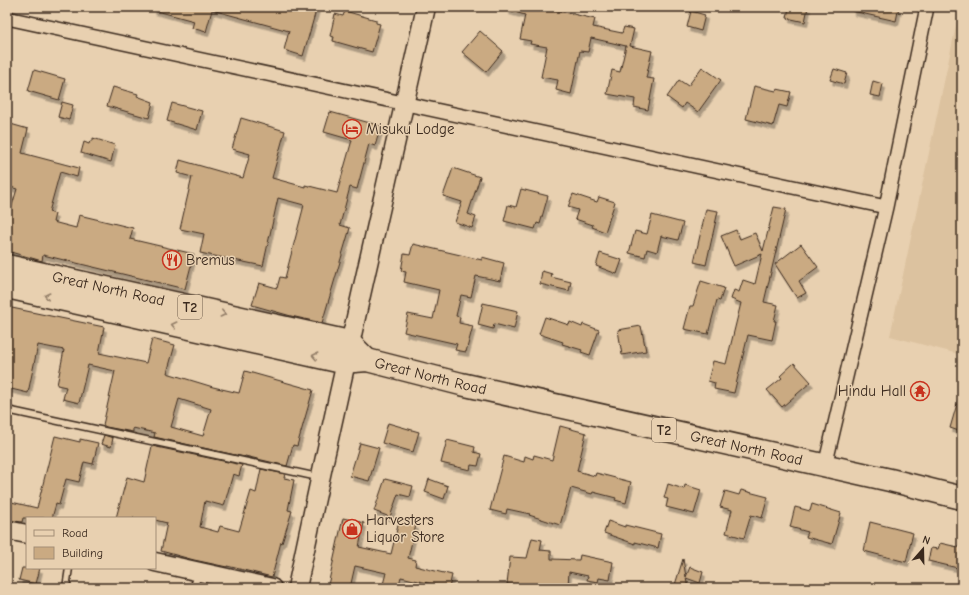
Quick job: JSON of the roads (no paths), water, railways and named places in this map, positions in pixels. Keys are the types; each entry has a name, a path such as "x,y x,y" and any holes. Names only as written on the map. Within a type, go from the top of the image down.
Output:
{"highway":[{"name":"Great North Road","path":"7,266 461,384 890,480 962,498"},
{"name":"Great North Road","path":"7,287 354,355"}],"main road":[{"path":"298,588 320,477 354,355 426,7"},
{"path":"7,530 26,534"},
{"path":"156,562 196,580 272,588"}],"street":[{"path":"826,466 886,207 927,7"},
{"path":"7,18 886,207"}],"lane":[{"path":"7,410 320,477"},
{"path":"66,588 69,569"}],"place":[{"name":"Misuku Lodge","path":"352,129"},
{"name":"Bremus","path":"172,260"},
{"name":"Hindu Hall","path":"920,391"},
{"name":"Harvesters Liquor Store","path":"352,529"}]}
